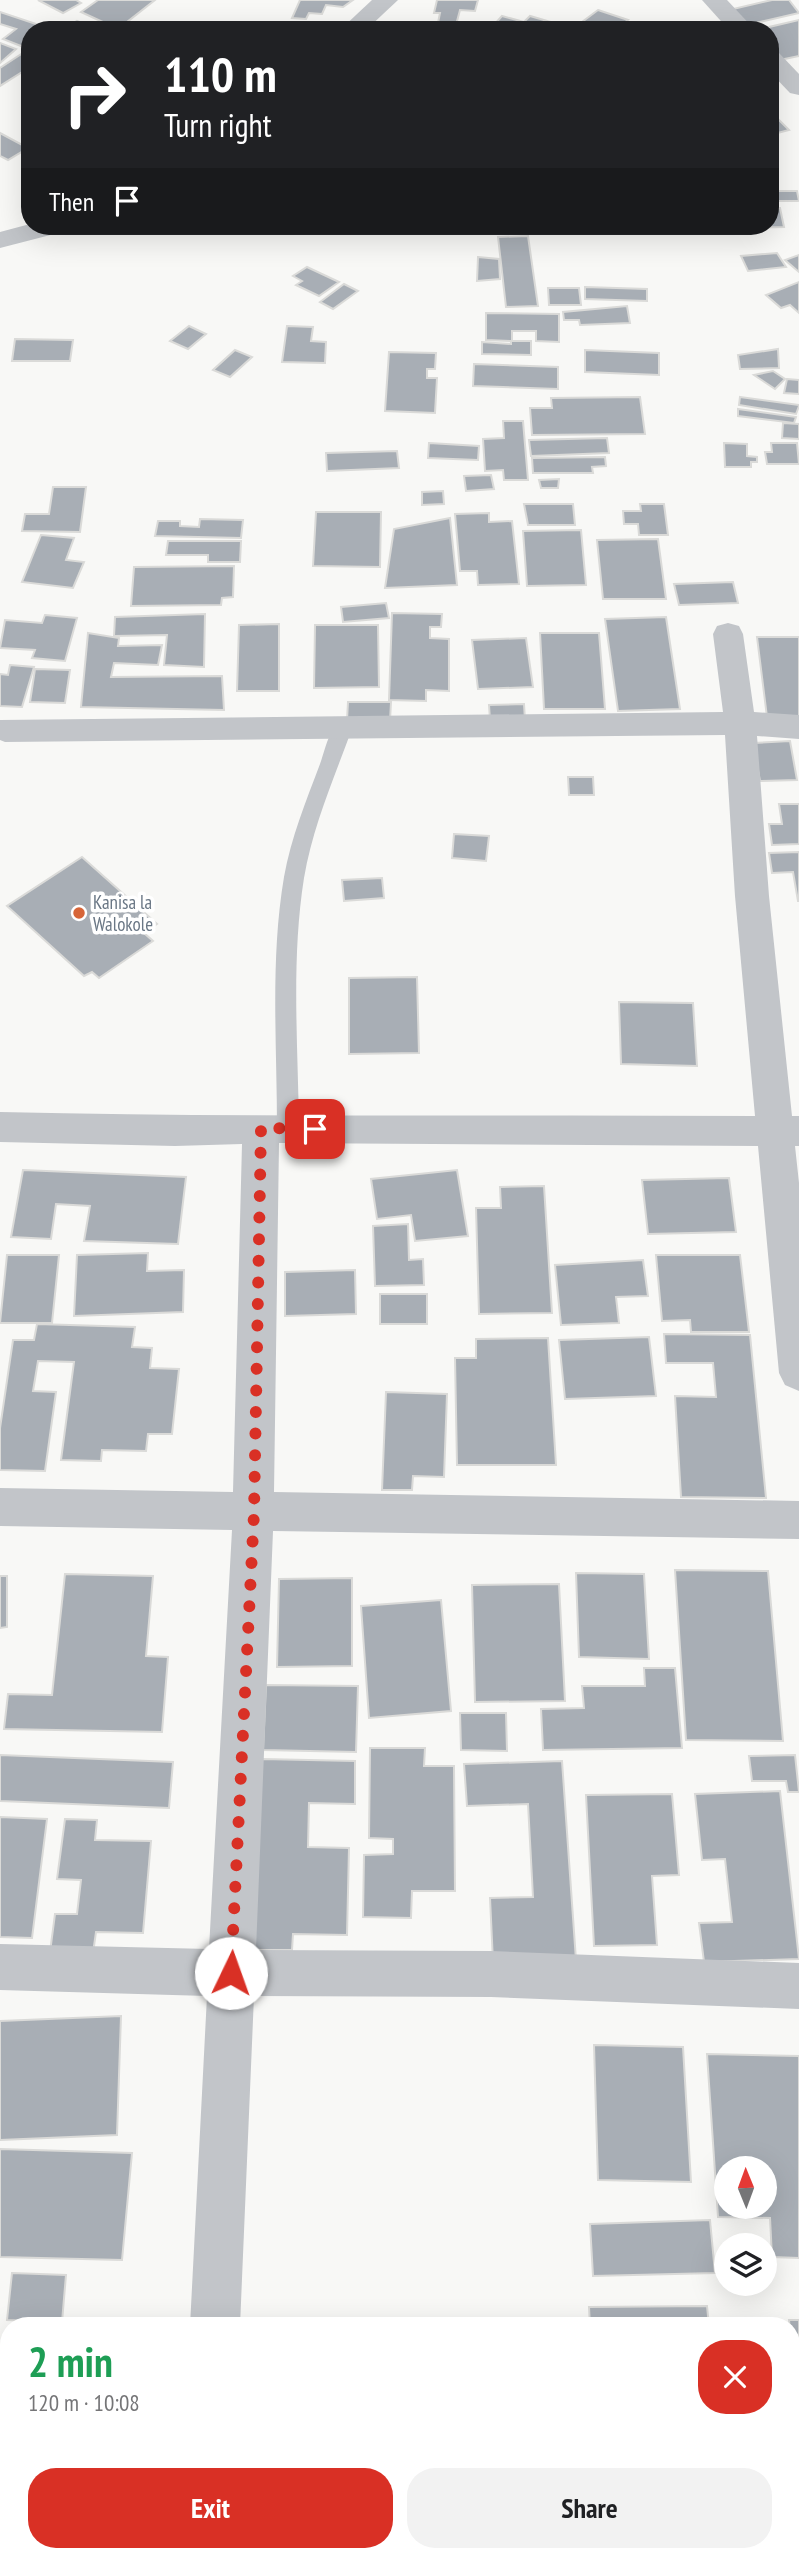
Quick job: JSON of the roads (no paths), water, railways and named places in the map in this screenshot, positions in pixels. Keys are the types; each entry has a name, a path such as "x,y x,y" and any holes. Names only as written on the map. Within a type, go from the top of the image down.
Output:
{"street":[{"path":"362,21 386,0"},
{"path":"714,0 734,21"},
{"path":"779,67 799,88"},
{"path":"0,240 21,235"},
{"path":"728,634 740,723 752,896 788,1130 799,1373"},
{"path":"5,730 740,723 799,727"},
{"path":"0,1127 175,1131 275,1128 788,1130"},
{"path":"215,2317 275,1128"},
{"path":"0,1507 799,1520"},
{"path":"0,1967 231,1973 491,1974 799,1986"}],"lane":[{"path":"275,1128 294,878 310,813 344,726"}],"place":[{"name":"Kanisa la Walokole","path":"79,913"}]}
